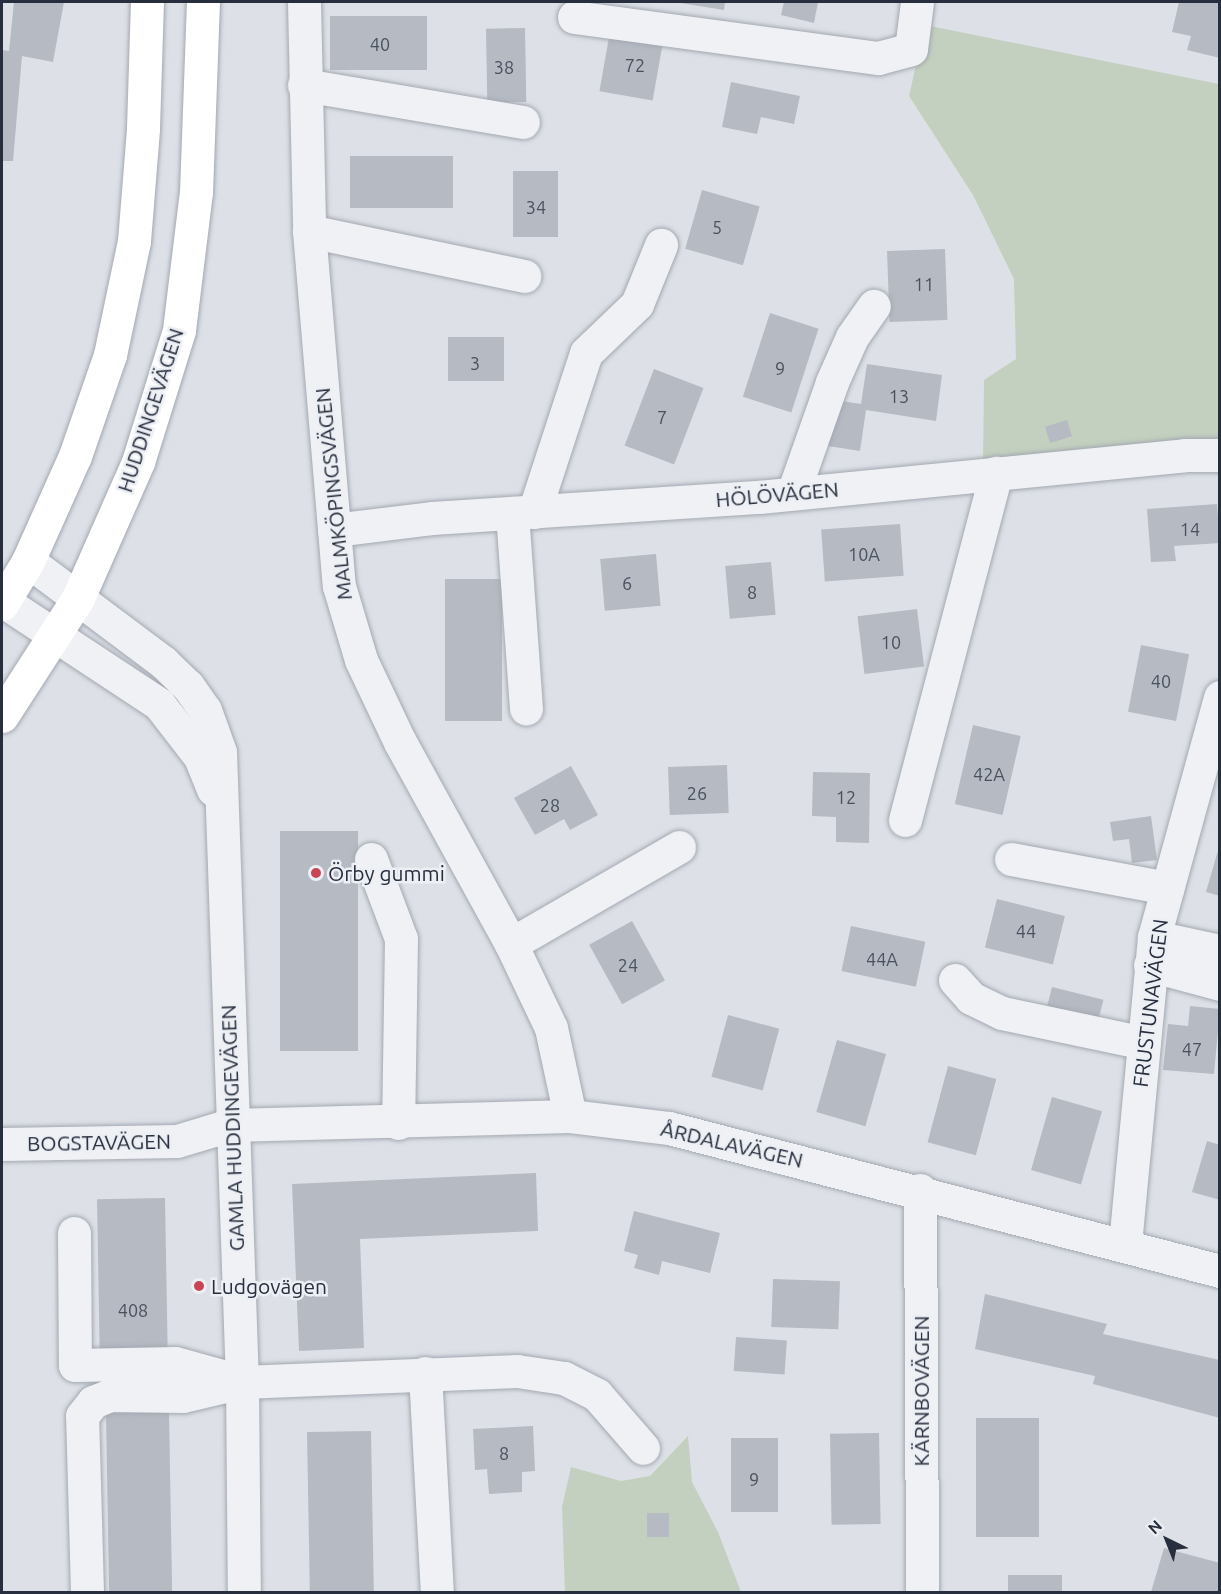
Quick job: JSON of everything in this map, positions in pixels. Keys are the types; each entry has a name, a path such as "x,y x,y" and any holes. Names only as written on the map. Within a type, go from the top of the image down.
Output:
{"main road":[{"path":"2,603 28,561 75,456 110,355 134,241 143,128 147,2"},
{"name":"HUDDINGEVÄGEN","path":"2,716 56,637 78,598 138,462 179,330 196,192 203,2"}],"street":[{"name":"MALMKÖPINGSVÄGEN","path":"304,2 304,85 309,231 339,586 361,660 400,742 511,944 551,1028 570,1116"},
{"path":"574,17 878,58 911,49 917,2"},
{"path":"304,85 523,122"},
{"path":"309,231 524,276"},
{"path":"526,708 523,512 586,353 637,304 662,245"},
{"path":"793,493 836,373 852,337 874,306"},
{"name":"HÖLÖVÄGEN","path":"334,530 523,512 793,493 1185,455 1220,455"},
{"path":"904,820 996,473"},
{"name":"GAMLA HUDDINGEVÄGEN","path":"28,561 188,686 205,710 220,752 230,1125 242,1382 244,1593"},
{"name":"GAMLA HUDDINGEVÄGEN","path":"2,603 159,704 200,757 220,808"},
{"name":"FRUSTUNAVÄGEN","path":"1125,1244 1152,951 1167,888 1220,697"},
{"path":"511,944 679,847"},
{"path":"371,859 401,939 398,1124"},
{"path":"1011,859 1167,888"},
{"path":"1152,951 1220,951"},
{"path":"1152,951 1220,984"},
{"path":"955,980 971,998 1002,1013 1144,1043"},
{"name":"ÅRDALAVÄGEN","path":"230,1125 398,1124 570,1116 669,1128 920,1190 1220,1271"},
{"name":"BOGSTAVÄGEN","path":"2,1144 177,1141 230,1125"},
{"name":"KÄRNBOVÄGEN","path":"920,1190 922,1593"},
{"path":"74,1233 75,1365 175,1363 242,1382"},
{"path":"87,1593 82,1416 93,1402 110,1395 183,1396 242,1382 516,1371 564,1378 597,1395 643,1448"},
{"path":"425,1373 437,1593"}],"green space":[{"path":"925,25 1219,84 1219,446 983,463 984,380 1016,359 1014,279 973,195 909,96"},
{"path":"688,1436 692,1482 718,1532 741,1592 565,1592 562,1507 571,1467 621,1481 650,1476"}],"building":[{"path":"14,2 64,2 53,62 22,56 13,161 2,161 2,50 9,51"},
{"path":"674,2 725,2 724,10"},
{"path":"784,2 818,2 814,23 781,15"},
{"path":"1179,2 1219,2 1220,58 1187,50 1191,36 1172,32"},
{"path":"330,16 427,16 427,70 330,70"},
{"path":"525,28 526,102 487,103 486,29"},
{"path":"609,37 662,46 653,101 599,91"},
{"path":"731,82 800,96 794,124 761,117 757,134 722,127"},
{"path":"350,156 453,156 453,208 350,208"},
{"path":"513,171 558,171 558,237 513,237"},
{"path":"702,190 760,207 743,265 685,249"},
{"path":"945,249 947,320 890,322 887,251"},
{"path":"770,313 819,329 791,412 743,397"},
{"path":"448,337 504,337 504,381 448,381"},
{"path":"867,364 942,375 936,421 866,410 860,451 828,446 835,400 861,404"},
{"path":"654,369 703,388 674,465 625,446"},
{"path":"1067,420 1072,436 1050,443 1045,427"},
{"path":"1217,504 1220,543 1174,546 1176,561 1151,562 1147,509"},
{"path":"900,524 904,576 825,581 821,530"},
{"path":"656,554 661,606 605,611 600,559"},
{"path":"771,562 776,615 730,619 725,566"},
{"path":"445,579 502,579 502,721 445,721"},
{"path":"917,609 924,667 865,674 857,616"},
{"path":"1141,645 1189,654 1176,721 1128,712"},
{"path":"973,725 1021,736 1003,815 955,804"},
{"path":"727,765 729,813 670,815 668,767"},
{"path":"571,766 598,815 570,830 564,819 535,835 514,798"},
{"path":"813,772 870,773 869,843 836,842 836,817 812,816"},
{"path":"1151,816 1157,860 1132,863 1129,839 1113,841 1110,822"},
{"path":"280,831 358,831 358,1051 280,1051"},
{"path":"1220,847 1220,896 1206,892"},
{"path":"997,899 1065,916 1053,964 985,948"},
{"path":"632,921 665,980 622,1004 589,945"},
{"path":"851,926 925,942 916,987 841,971"},
{"path":"1052,987 1103,1000 1096,1028 1045,1015"},
{"path":"1190,1006 1220,1009 1214,1074 1163,1070 1168,1024 1188,1026"},
{"path":"728,1015 779,1029 763,1091 711,1077"},
{"path":"837,1040 886,1054 865,1126 816,1112"},
{"path":"948,1066 996,1079 976,1155 928,1142"},
{"path":"1052,1097 1102,1111 1081,1184 1031,1170"},
{"path":"1207,1141 1220,1145 1220,1200 1192,1192"},
{"path":"536,1173 538,1231 360,1239 364,1348 299,1351 292,1184"},
{"path":"165,1198 168,1349 100,1350 97,1199"},
{"path":"634,1211 720,1233 710,1273 662,1261 659,1275 634,1268 638,1255 624,1251"},
{"path":"773,1279 840,1281 838,1329 771,1327"},
{"path":"985,1294 1107,1324 1103,1334 1220,1360 1220,1418 1093,1384 1095,1376 975,1349"},
{"path":"736,1337 787,1341 785,1374 734,1371"},
{"path":"169,1412 172,1592 109,1592 106,1413"},
{"path":"976,1418 1039,1418 1039,1537 976,1537"},
{"path":"533,1426 535,1471 522,1472 522,1492 489,1494 487,1469 475,1470 473,1429"},
{"path":"371,1431 374,1592 310,1592 307,1432"},
{"path":"879,1433 881,1524 832,1525 830,1434"},
{"path":"731,1438 778,1438 778,1512 731,1512"},
{"path":"647,1513 669,1513 669,1537 647,1537"},
{"path":"1164,1548 1220,1563 1220,1592 1151,1592"},
{"path":"1008,1575 1062,1575 1062,1592 1008,1592"}],"place":[{"name":"Örby gummi","path":"316,873"},
{"name":"Ludgovägen","path":"199,1286"}]}
